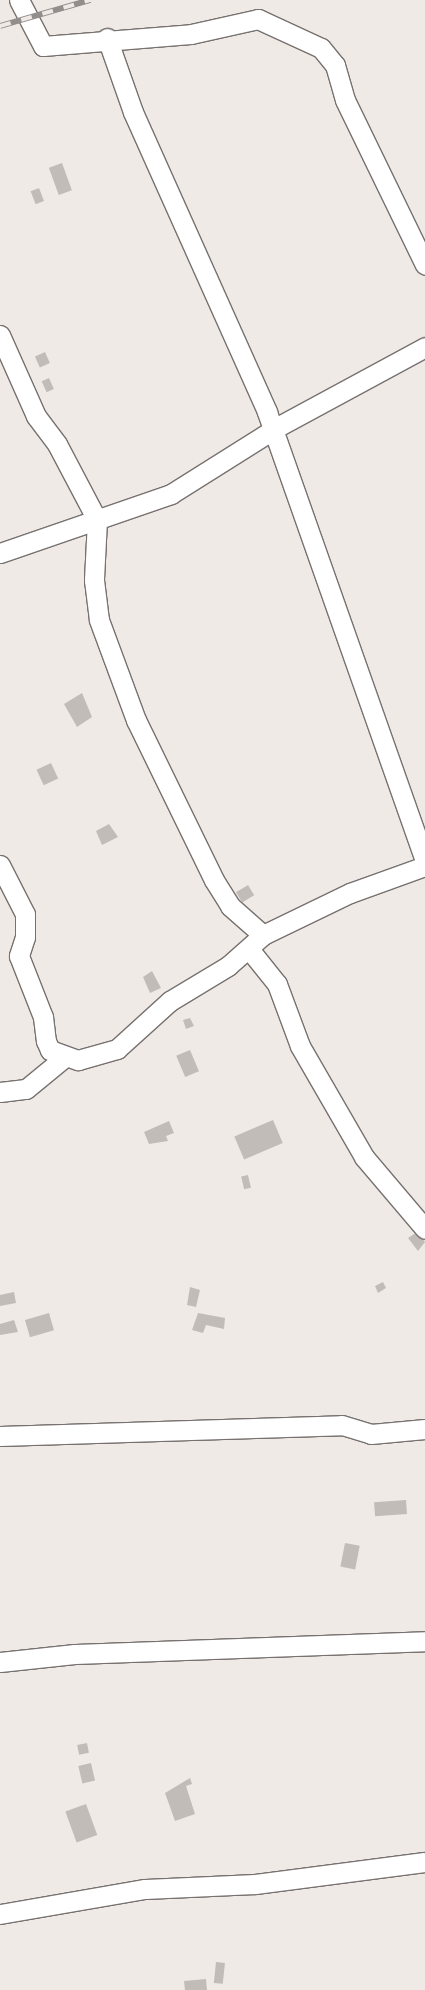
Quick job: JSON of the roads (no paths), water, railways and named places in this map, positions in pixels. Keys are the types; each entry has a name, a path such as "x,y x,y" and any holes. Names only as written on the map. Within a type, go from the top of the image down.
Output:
{"street":[{"path":"19,0 43,46 107,38 191,34 258,19 321,48 335,65 345,100 425,265"},
{"path":"107,38 133,112 192,248 210,278 273,431 425,860"},
{"path":"0,335 36,416 57,444 97,520 94,580 99,620 136,720 214,880 230,906 263,935"},
{"path":"0,553 171,494 273,431 425,347"},
{"path":"0,865 25,914 26,937 19,956 24,978 43,1017 50,1050 65,1057 94,1058 117,1048 170,1001 249,949 263,935 350,893 425,866"},
{"path":"249,949 277,984 300,1046 364,1157 425,1229"},
{"path":"0,1092 26,1089 65,1057"},
{"path":"0,1436 342,1425 371,1434 425,1429"},
{"path":"0,1662 95,1653 425,1641"},
{"path":"0,1914 145,1889 255,1884 425,1862"}],"railway":[{"path":"0,26 90,0"}]}
